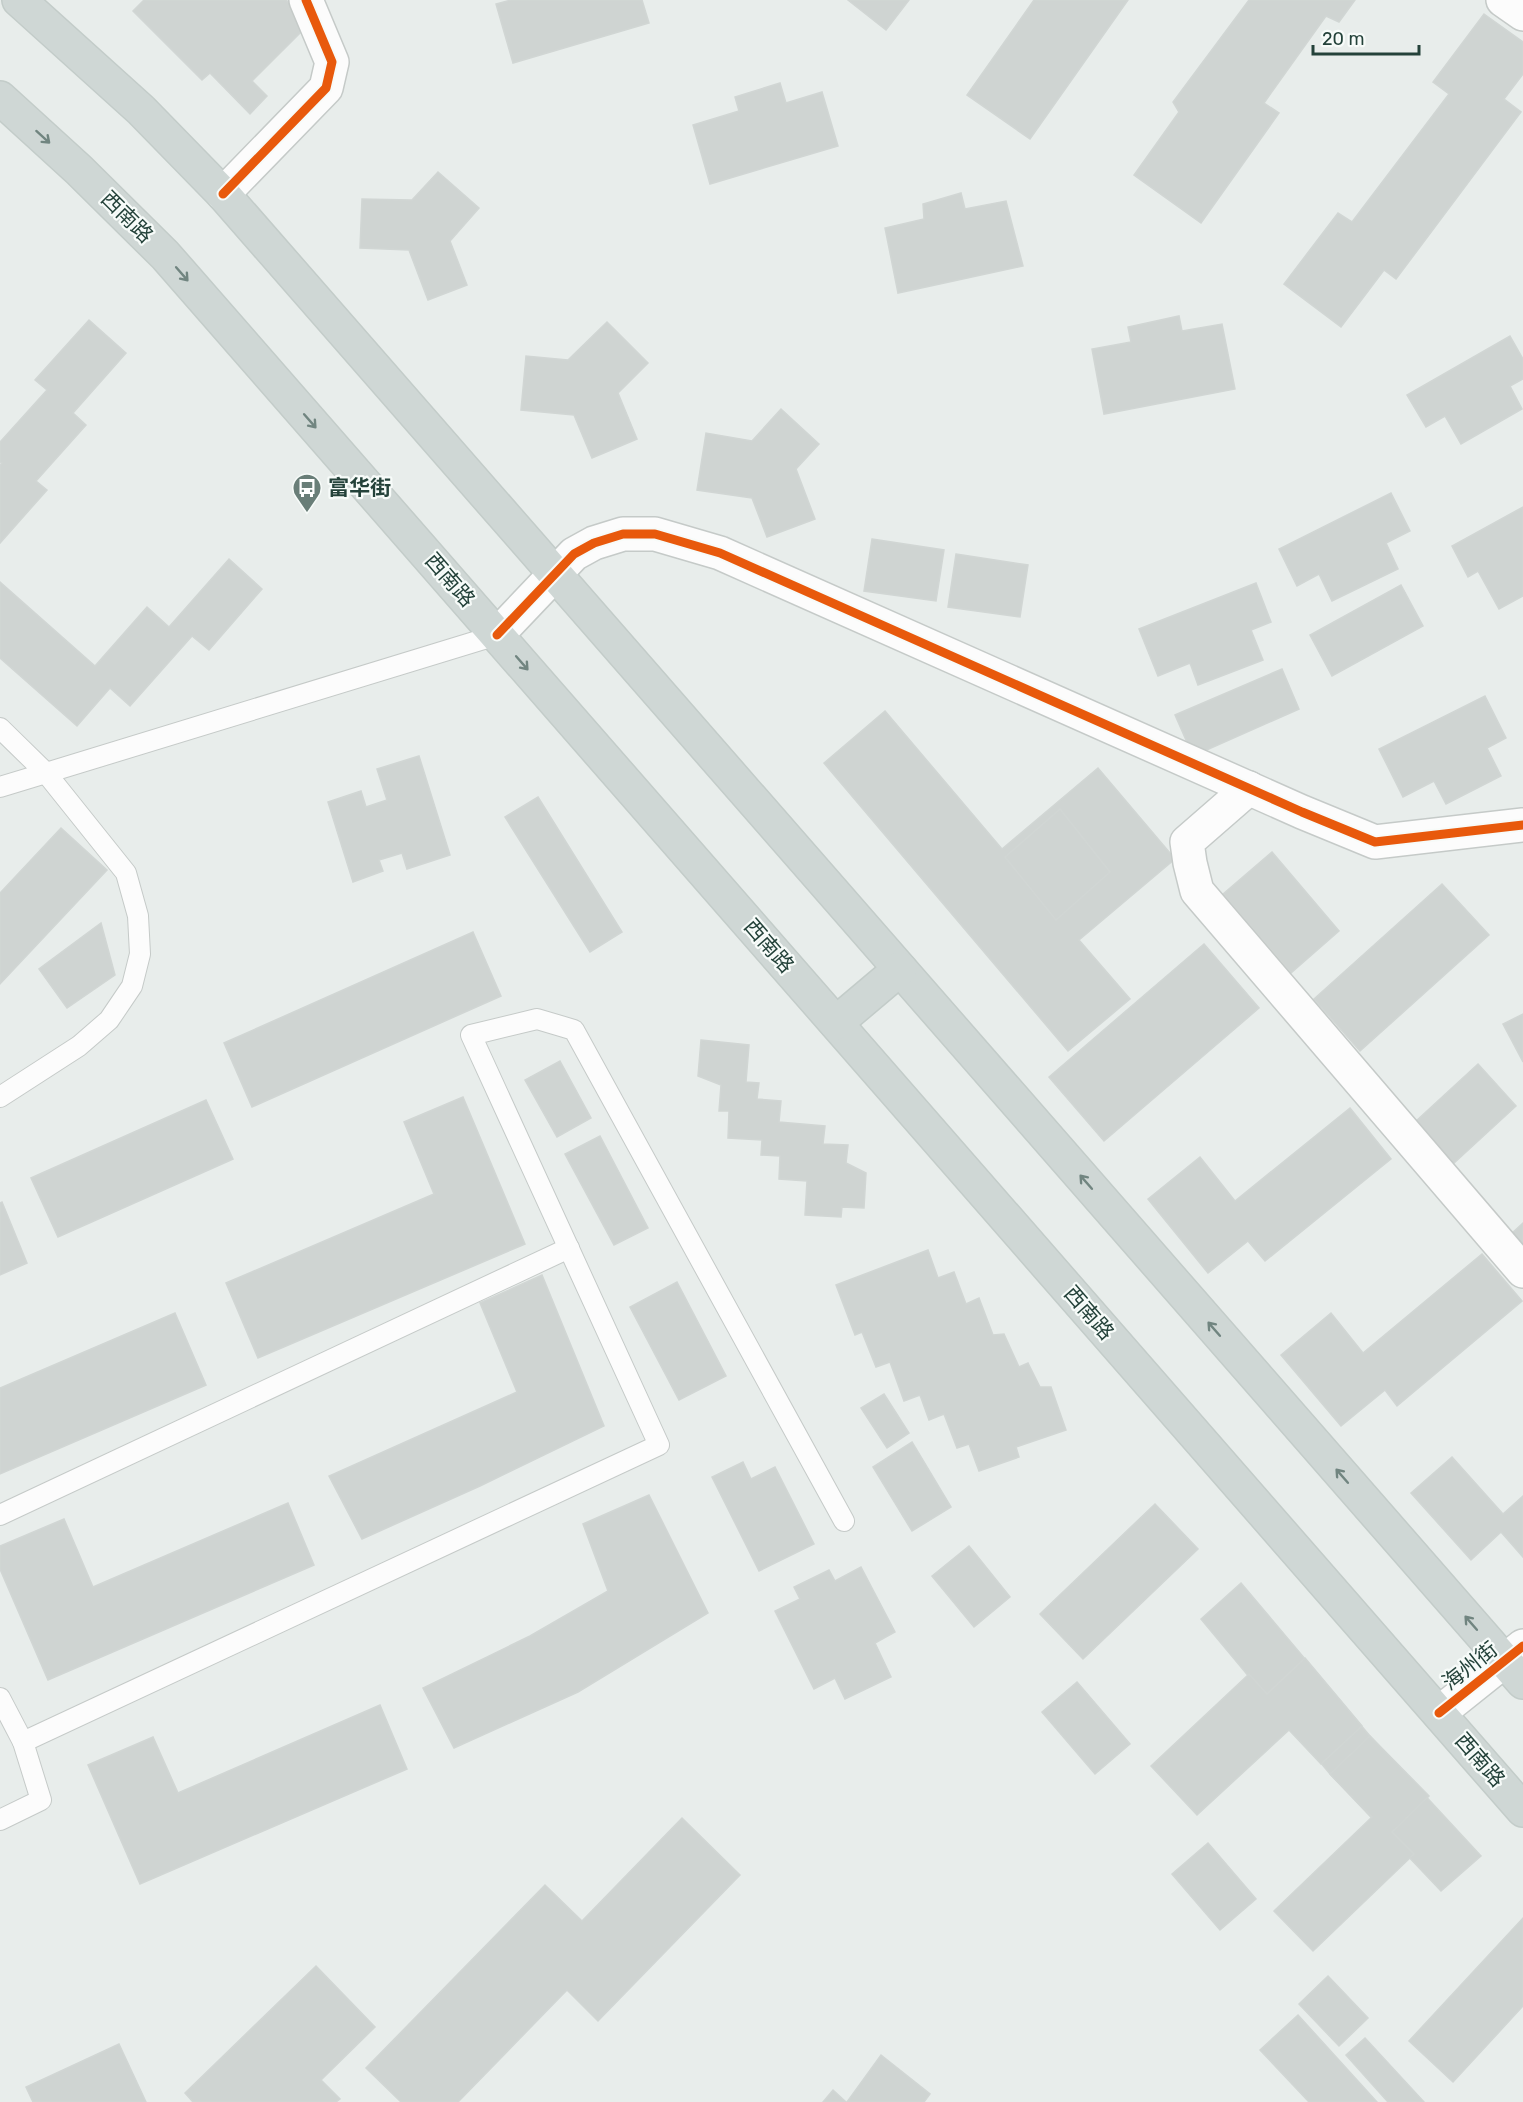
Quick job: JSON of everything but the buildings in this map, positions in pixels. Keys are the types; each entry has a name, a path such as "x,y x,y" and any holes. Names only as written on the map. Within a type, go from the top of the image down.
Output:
{"main road":[{"path":"19,0 141,110 223,194 900,969 1517,1663"},
{"name":"西南路","path":"0,98 79,170 165,255 1523,1810"},
{"path":"836,1023 900,969"}],"street":[{"path":"223,194 326,88 332,62 306,0"},
{"path":"1503,0 1523,14"},
{"path":"497,635 574,554 594,543 623,534 655,534 720,553 1375,842 1523,825"},
{"path":"1249,788 1187,842 1197,891 1523,1271"},
{"name":"海州街","path":"1439,1713 1517,1663"}],"lane":[{"path":"0,788 497,635"},
{"path":"0,728 46,773 126,873 138,916 140,954 132,987 109,1020 79,1046 0,1097"},
{"path":"23,1742 659,1445 471,1035 537,1019 573,1030 844,1521"},
{"path":"0,1515 569,1248"},
{"path":"0,1698 23,1742 41,1800 0,1820"}],"cycle path":[{"path":"223,194 326,88 332,62 306,0"},
{"path":"497,635 574,554 594,543 623,534 655,534 720,553 1302,812 1375,842 1523,825"},
{"path":"1439,1713 1523,1646"}],"place":[{"name":"富华街","path":"307,514"}]}
